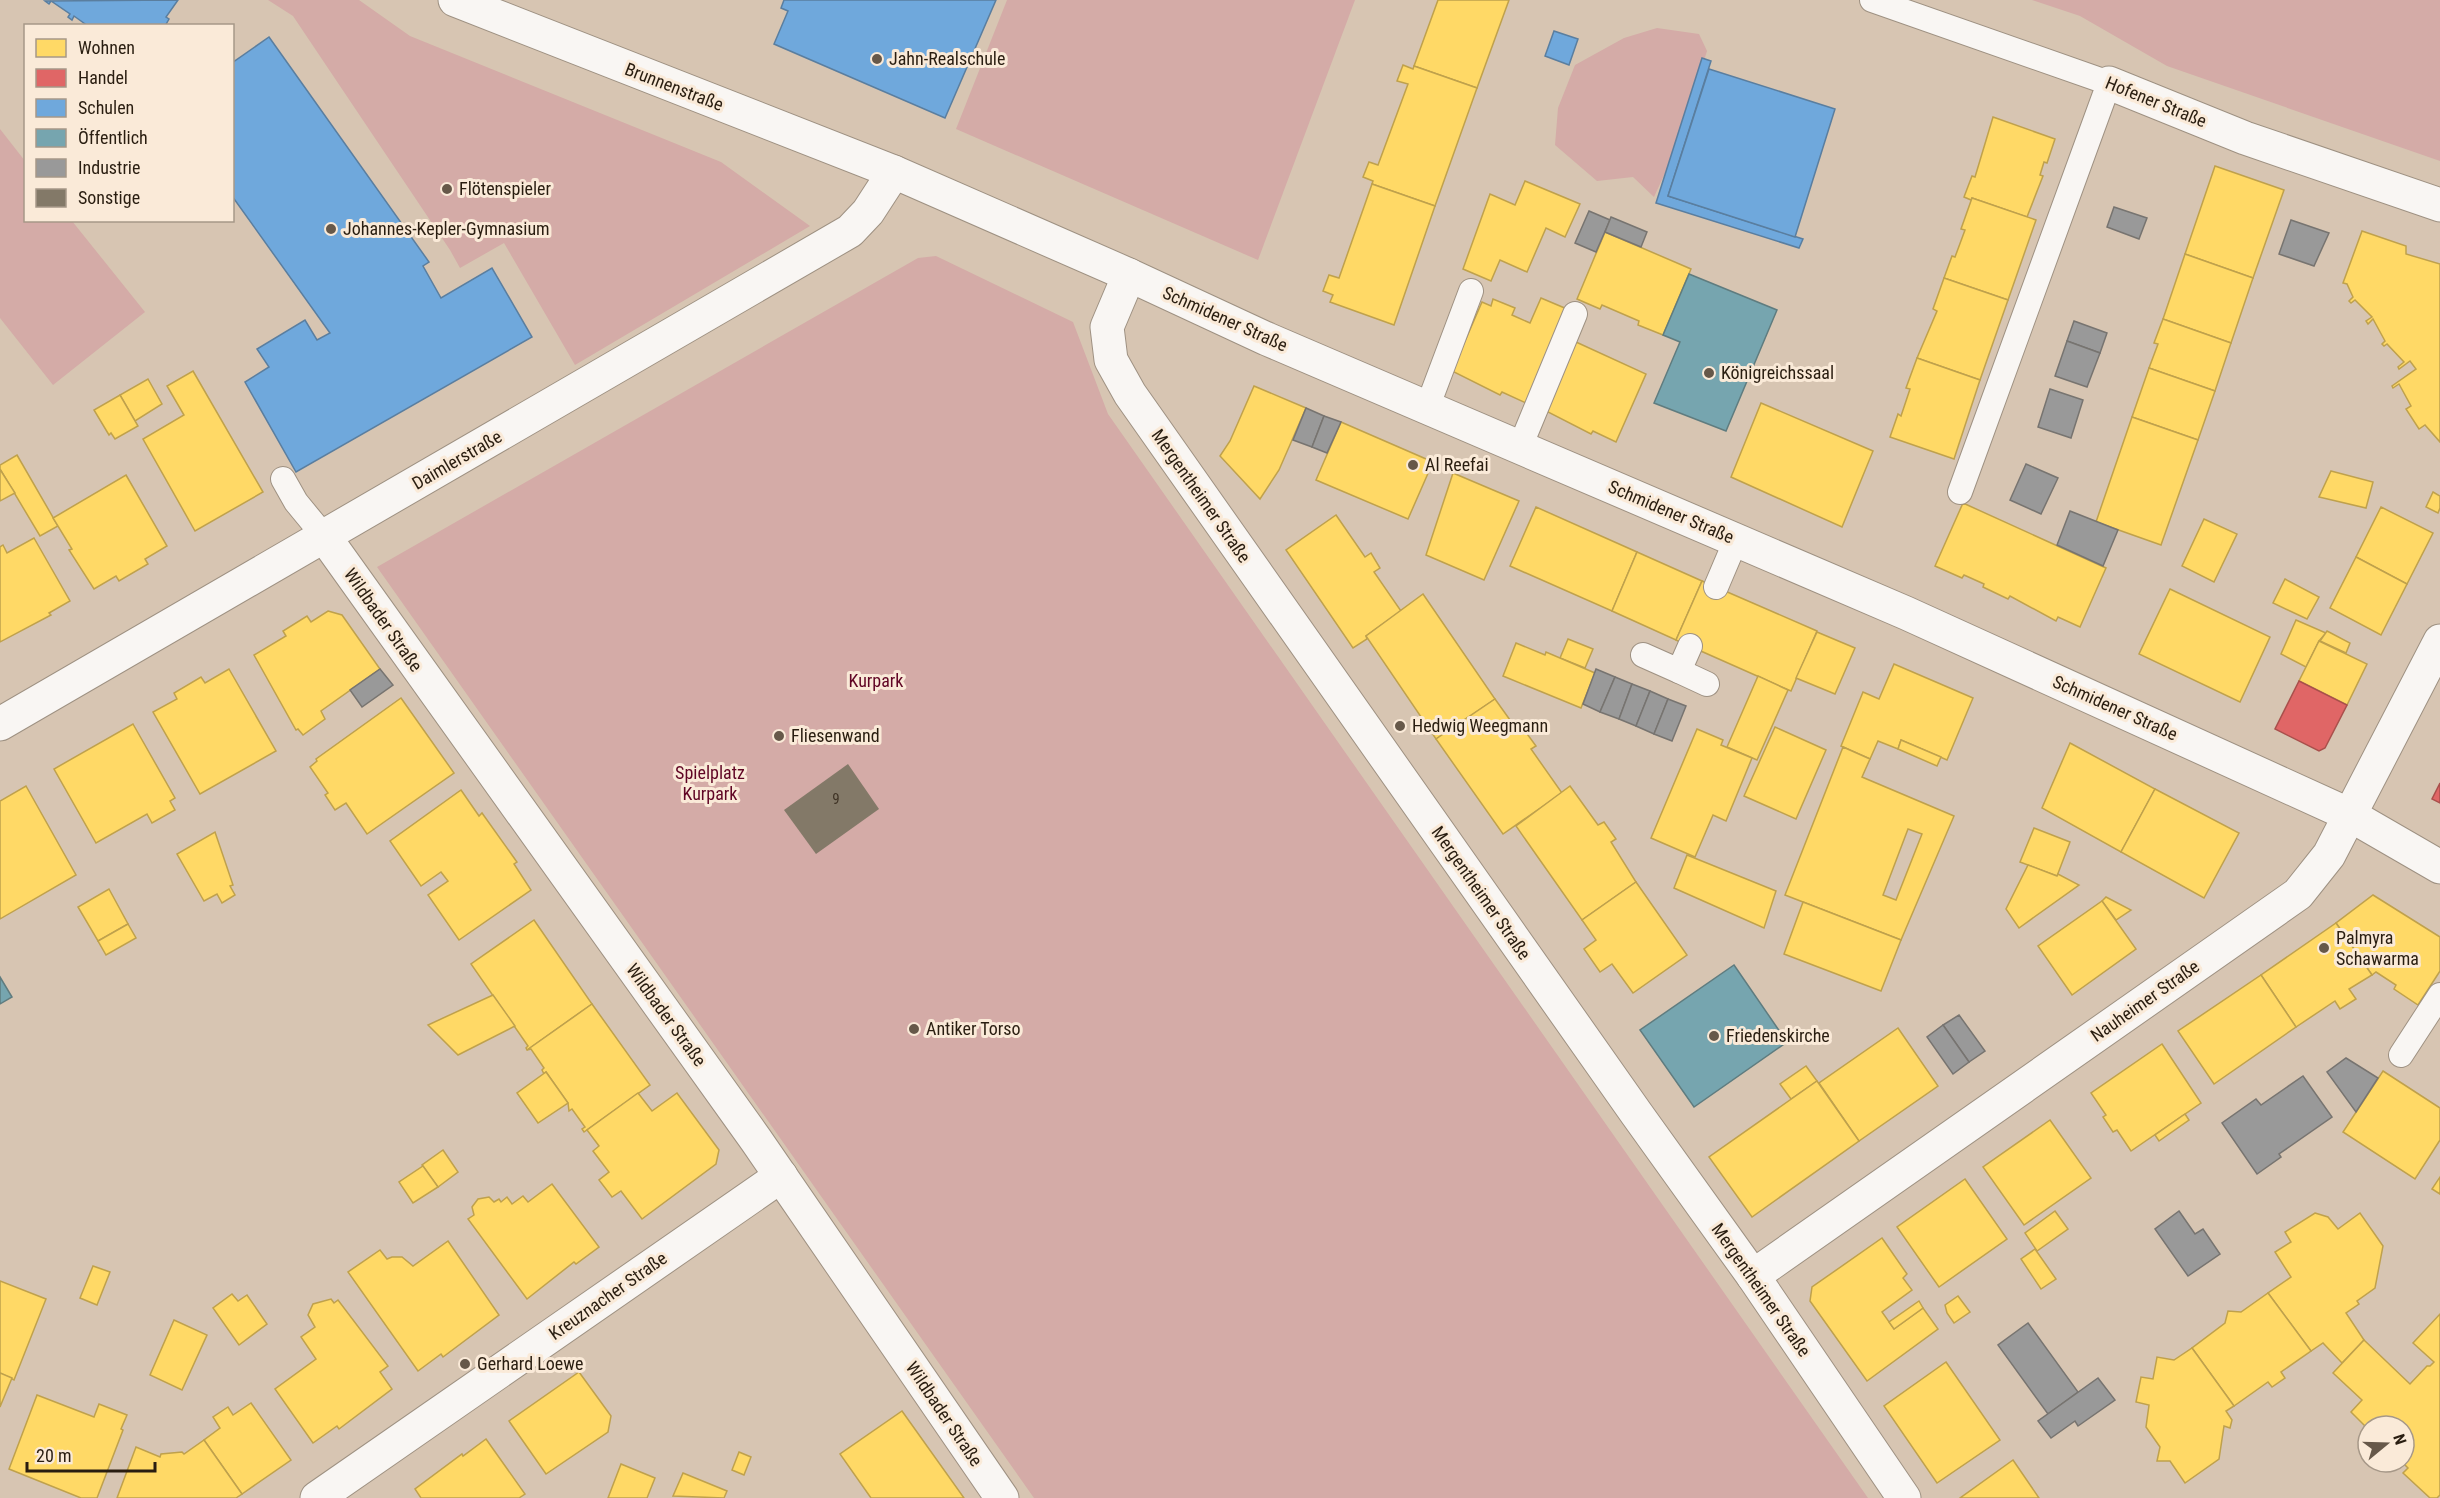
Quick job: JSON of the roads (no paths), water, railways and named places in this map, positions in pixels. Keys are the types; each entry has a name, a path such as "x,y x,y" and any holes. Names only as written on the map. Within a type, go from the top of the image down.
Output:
{"street":[{"name":"Brunnenstraße","path":"458,1 894,172"},
{"name":"Hofener Straße","path":"2109,83 2245,138 2440,205"},
{"name":"Schmidener Straße","path":"894,172 1129,275 1200,309 1916,618 2350,815 2440,867"},
{"name":"Daimlerstraße","path":"0,724 850,231 868,212 894,172"},
{"name":"Mergentheimer Straße","path":"1129,275 1107,327 1111,360 1130,394 1753,1276 1904,1498"},
{"name":"Wildbader Straße","path":"324,536 781,1176 1002,1498"},
{"name":"Nauheimer Straße","path":"1753,1276 2298,894 2330,855 2440,641"},
{"name":"Kreuznacher Straße","path":"317,1498 781,1176"}],"lane":[{"name":"Hofener Straße","path":"1872,0 2109,83"},
{"path":"1960,492 2109,83"},
{"path":"1427,408 1471,291"},
{"path":"1520,447 1575,314"},
{"path":"283,479 297,502 324,536"},
{"path":"1716,587 1736,540"},
{"path":"1679,671 1690,646"},
{"path":"1643,655 1707,684"},
{"path":"2401,1055 2440,995"}],"place":[{"name":"Jahn-Realschule","path":"877,59"},
{"name":"Flötenspieler","path":"447,189"},
{"name":"Johannes-Kepler-Gymnasium","path":"331,229"},
{"name":"Königreichssaal","path":"1709,373"},
{"name":"Al Reefai","path":"1413,465"},
{"name":"Hedwig Weegmann","path":"1400,726"},
{"name":"Fliesenwand","path":"779,736"},
{"name":"Palmyra Schawarma","path":"2324,948"},
{"name":"Antiker Torso","path":"914,1029"},
{"name":"Friedenskirche","path":"1714,1036"},
{"name":"Gerhard Loewe","path":"465,1364"}],"park label":[{"name":"Kurpark","path":"876,681"},
{"name":"Spielplatz Kurpark","path":"710,783"}]}
